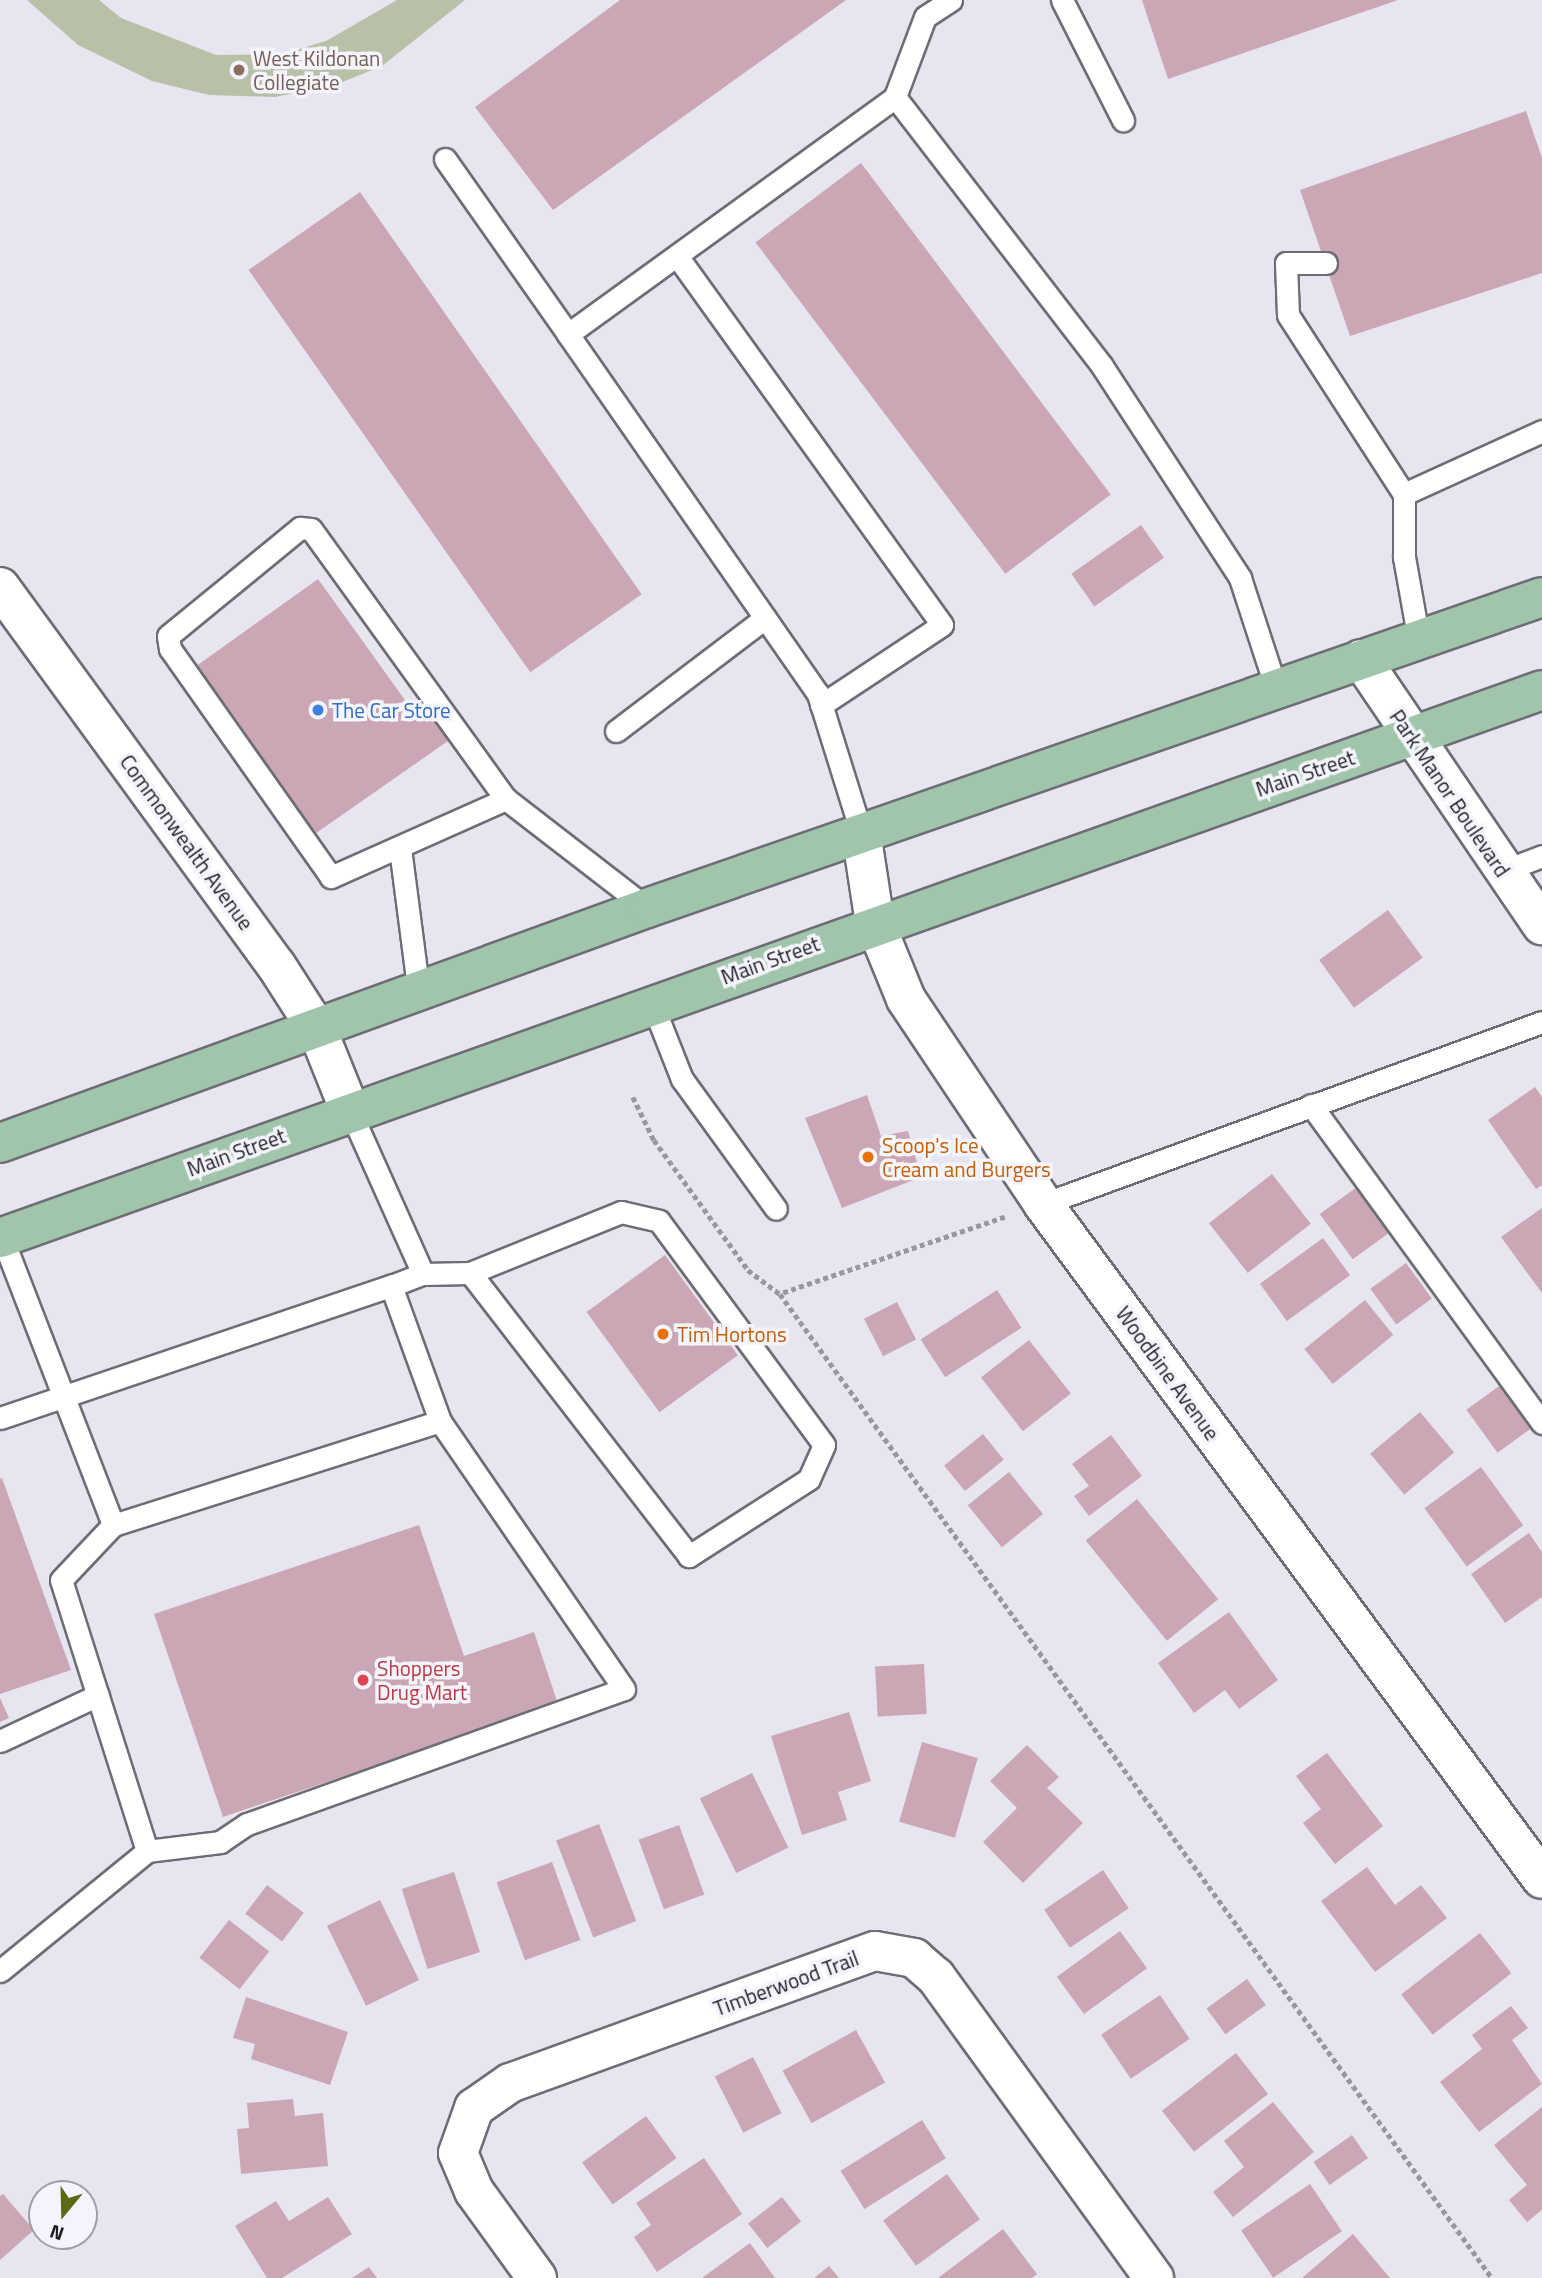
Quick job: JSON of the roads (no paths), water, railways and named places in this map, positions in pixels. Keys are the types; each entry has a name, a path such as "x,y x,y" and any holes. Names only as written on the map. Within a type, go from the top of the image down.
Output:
{"main road":[{"path":"0,1143 419,994 647,908 1275,685 1419,641 1542,597"},
{"name":"Main Street","path":"1,1237 874,923 1542,690"}],"street":[{"name":"Commonwealth Avenue","path":"0,587 317,1029 350,1111"},
{"name":"Park Manor Boulevard","path":"1361,659 1542,925"},
{"name":"Woodbine Avenue","path":"861,832 874,923 906,999 1043,1204 1542,1880"},
{"name":"Timberwood Trail","path":"537,2278 474,2191 458,2152 474,2108 510,2083 875,1951 914,1958 936,1977 1154,2278"}],"lane":[{"path":"568,334 895,97 925,16 951,0"},
{"path":"1062,0 1123,120"},
{"path":"895,97 1102,366 1240,578 1275,685"},
{"path":"445,159 765,618 821,705 861,832"},
{"path":"677,256 942,625 821,705"},
{"path":"1326,263 1286,263 1288,315 1404,494 1404,557 1419,641"},
{"path":"1404,494 1542,431"},
{"path":"506,799 345,876 324,870 170,649 174,628 300,528 316,533 506,799 647,908"},
{"path":"616,731 765,618"},
{"path":"400,848 419,994"},
{"path":"1503,871 1542,856"},
{"path":"652,1003 682,1079 776,1209"},
{"path":"1043,1204 1542,1022"},
{"path":"1311,1105 1542,1423"},
{"path":"350,1111 423,1274"},
{"path":"0,1418 423,1274 470,1273 621,1212 659,1221 824,1444 809,1479 689,1556 470,1273"},
{"path":"1,1237 113,1525"},
{"path":"0,1971 147,1851 220,1842 247,1824 624,1689 440,1421 391,1286"},
{"path":"147,1851 61,1580 113,1525 440,1421"},
{"path":"0,1741 98,1695"}],"place":[{"name":"West Kildonan Collegiate","path":"239,70"},
{"name":"The Car Store","path":"318,710"},
{"name":"Scoop's Ice Cream and Burgers","path":"868,1157"},
{"name":"Tim Hortons","path":"663,1334"},
{"name":"Shoppers Drug Mart","path":"363,1680"}]}
